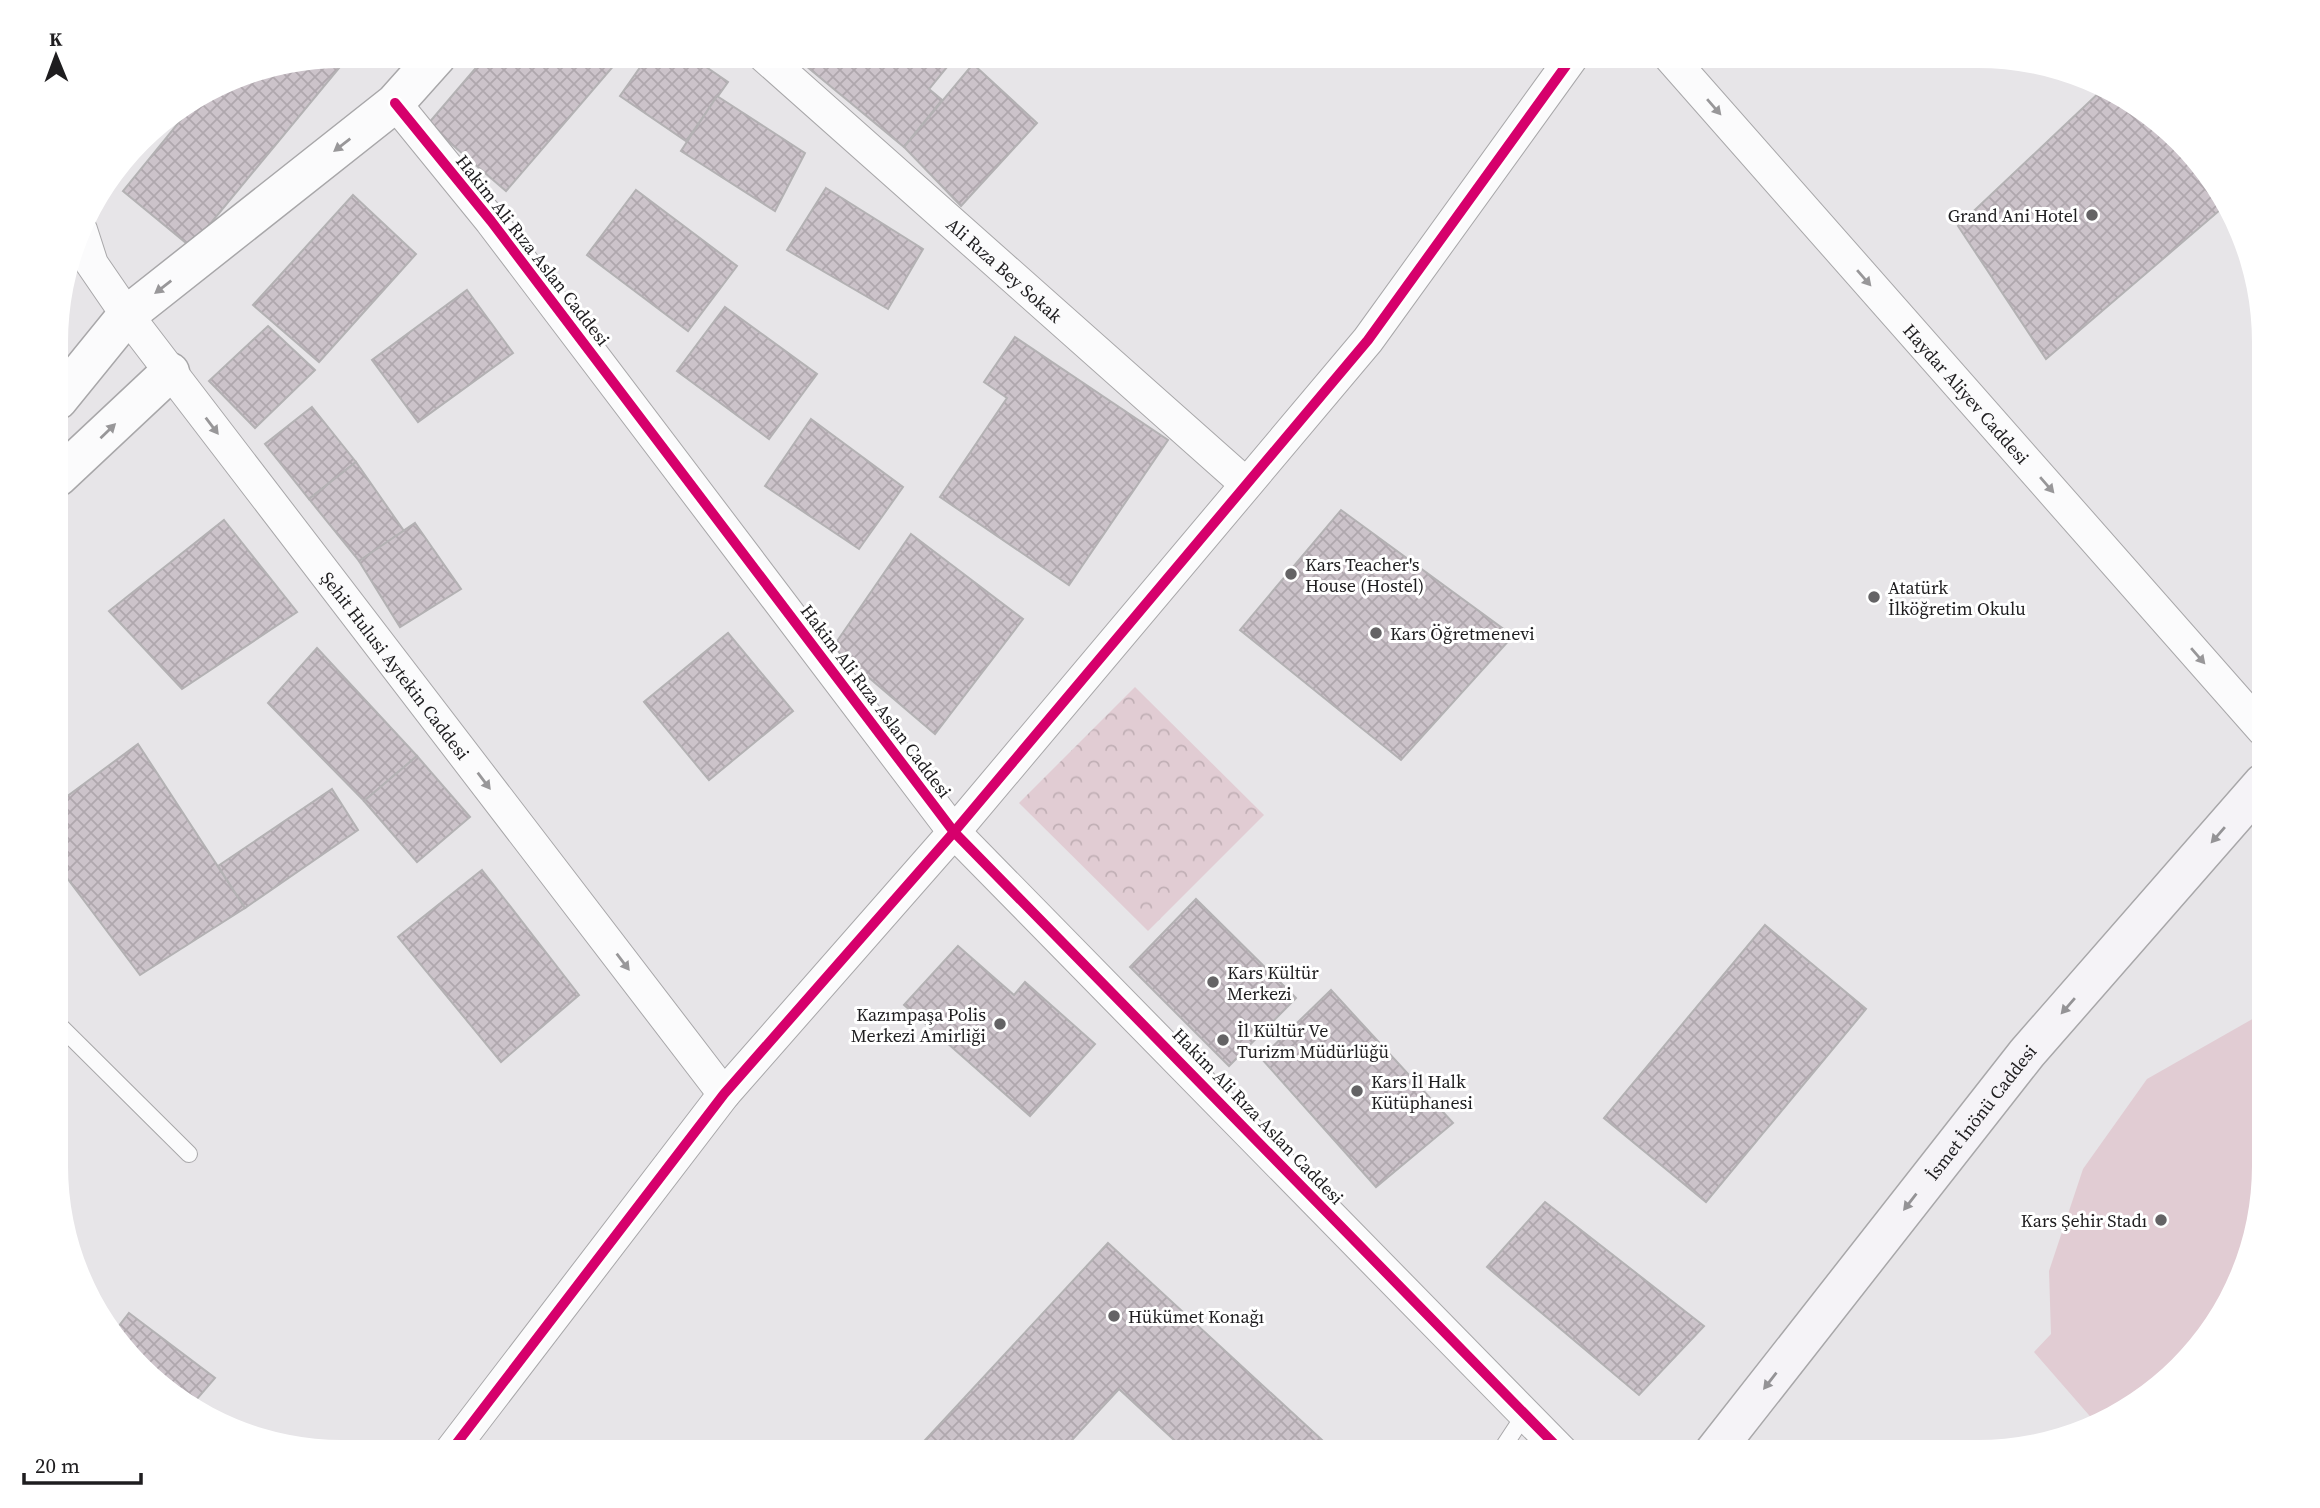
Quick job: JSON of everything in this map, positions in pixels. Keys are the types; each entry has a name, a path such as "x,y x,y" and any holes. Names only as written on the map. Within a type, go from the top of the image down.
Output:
{"main road":[{"name":"İsmet İnönü Caddesi","path":"1723,1440 2027,1053 2252,796"}],"street":[{"path":"68,388 127,315 395,103 426,68"},
{"name":"Ali Rıza Bey Sokak","path":"778,68 1246,484"},
{"path":"464,1440 724,1094 954,832 1367,340 1564,68"},
{"name":"Haydar Aliyev Caddesi","path":"1680,68 2252,718"},
{"name":"Hakim Ali Rıza Aslan Caddesi","path":"395,103 491,221 954,832 1550,1440"},
{"name":"Şehit Hulusi Aytekin Caddesi","path":"86,246 92,264 127,315 724,1094"},
{"path":"68,468 170,372"}],"lane":[{"path":"68,1034 189,1154"},
{"path":"1508,1440 1525,1414"}],"green space":[{"path":"1135,687 1264,815 1148,931 1019,803"},
{"name":"Kars Şehir Stadı","path":"2252,1019 2252,1165 2246,1219 2237,1254 2223,1287 2206,1318 2184,1346 2158,1372 2130,1394 2089,1416 2034,1352 2051,1334 2049,1271 2083,1169 2147,1079"}],"building":[{"path":"339,68 191,247 123,191 178,124 205,105 238,89 272,78"},
{"path":"476,68 612,68 506,191 428,124"},
{"path":"640,68 708,68 728,82 686,141 620,96"},
{"path":"809,68 946,68 929,89 942,100 904,147"},
{"path":"970,68 977,68 1037,123 961,206 904,147"},
{"path":"717,96 805,153 775,211 681,151"},
{"name":"Grand Ani Hotel","path":"2096,96 2130,114 2158,136 2184,162 2206,190 2218,211 2046,359 1958,226"},
{"path":"826,188 923,249 888,309 787,250"},
{"path":"636,190 737,266 688,331 587,255"},
{"path":"353,195 416,254 319,362 253,305"},
{"path":"467,290 513,353 418,422 372,360"},
{"path":"725,307 817,374 769,439 677,371"},
{"path":"268,326 315,370 255,428 209,381"},
{"path":"1015,337 1168,440 1069,585 940,497 1007,398 984,382"},
{"path":"312,407 356,462 309,499 265,444"},
{"path":"811,419 903,487 859,549 765,486"},
{"path":"356,462 404,531 359,561 309,499"},
{"name":"Kars Öğretmenevi","path":"1341,510 1513,636 1401,760 1240,630"},
{"path":"224,520 297,612 182,689 109,611"},
{"path":"415,523 461,589 400,627 359,561"},
{"path":"911,534 1023,619 935,734 833,647"},
{"path":"728,633 793,711 709,780 644,702"},
{"path":"317,648 417,756 364,801 268,703"},
{"path":"138,744 245,908 140,975 68,879 68,796"},
{"path":"417,756 470,817 417,862 364,801"},
{"path":"332,789 358,830 245,908 218,866"},
{"path":"482,870 579,995 501,1062 398,937"},
{"name":"Kars Kültür Merkezi","path":"1196,899 1296,998 1229,1066 1130,967"},
{"path":"1765,925 1866,1009 1706,1202 1604,1118"},
{"name":"Kazımpaşa Polis Merkezi Amirliği","path":"958,946 1014,995 1025,982 1095,1044 1030,1116 904,1005"},
{"name":"Kars İl Halk Kütüphanesi","path":"1331,990 1453,1123 1376,1187 1261,1058"},
{"path":"1545,1202 1704,1326 1639,1395 1487,1267"},
{"name":"Hükümet Konağı","path":"1108,1243 1322,1440 1174,1440 1119,1389 1072,1440 925,1440"},
{"path":"129,1313 215,1378 197,1398 162,1372 120,1325"}],"cycle path":[{"path":"459,1440 724,1094 954,832 1368,340 1564,68"},
{"path":"395,103 491,221 954,832 1550,1440"}],"place":[{"name":"Grand Ani Hotel","path":"2092,215"},
{"name":"Kars Teacher's House (Hostel)","path":"1291,574"},
{"name":"Atatürk İlköğretim Okulu","path":"1874,597"},
{"name":"Kars Öğretmenevi","path":"1376,633"},
{"name":"Kars Kültür Merkezi","path":"1213,982"},
{"name":"Kazımpaşa Polis Merkezi Amirliği","path":"1000,1024"},
{"name":"İl Kültür Ve Turizm Müdürlüğü","path":"1223,1040"},
{"name":"Kars İl Halk Kütüphanesi","path":"1357,1091"},
{"name":"Kars Şehir Stadı","path":"2161,1220"},
{"name":"Hükümet Konağı","path":"1114,1316"}]}
